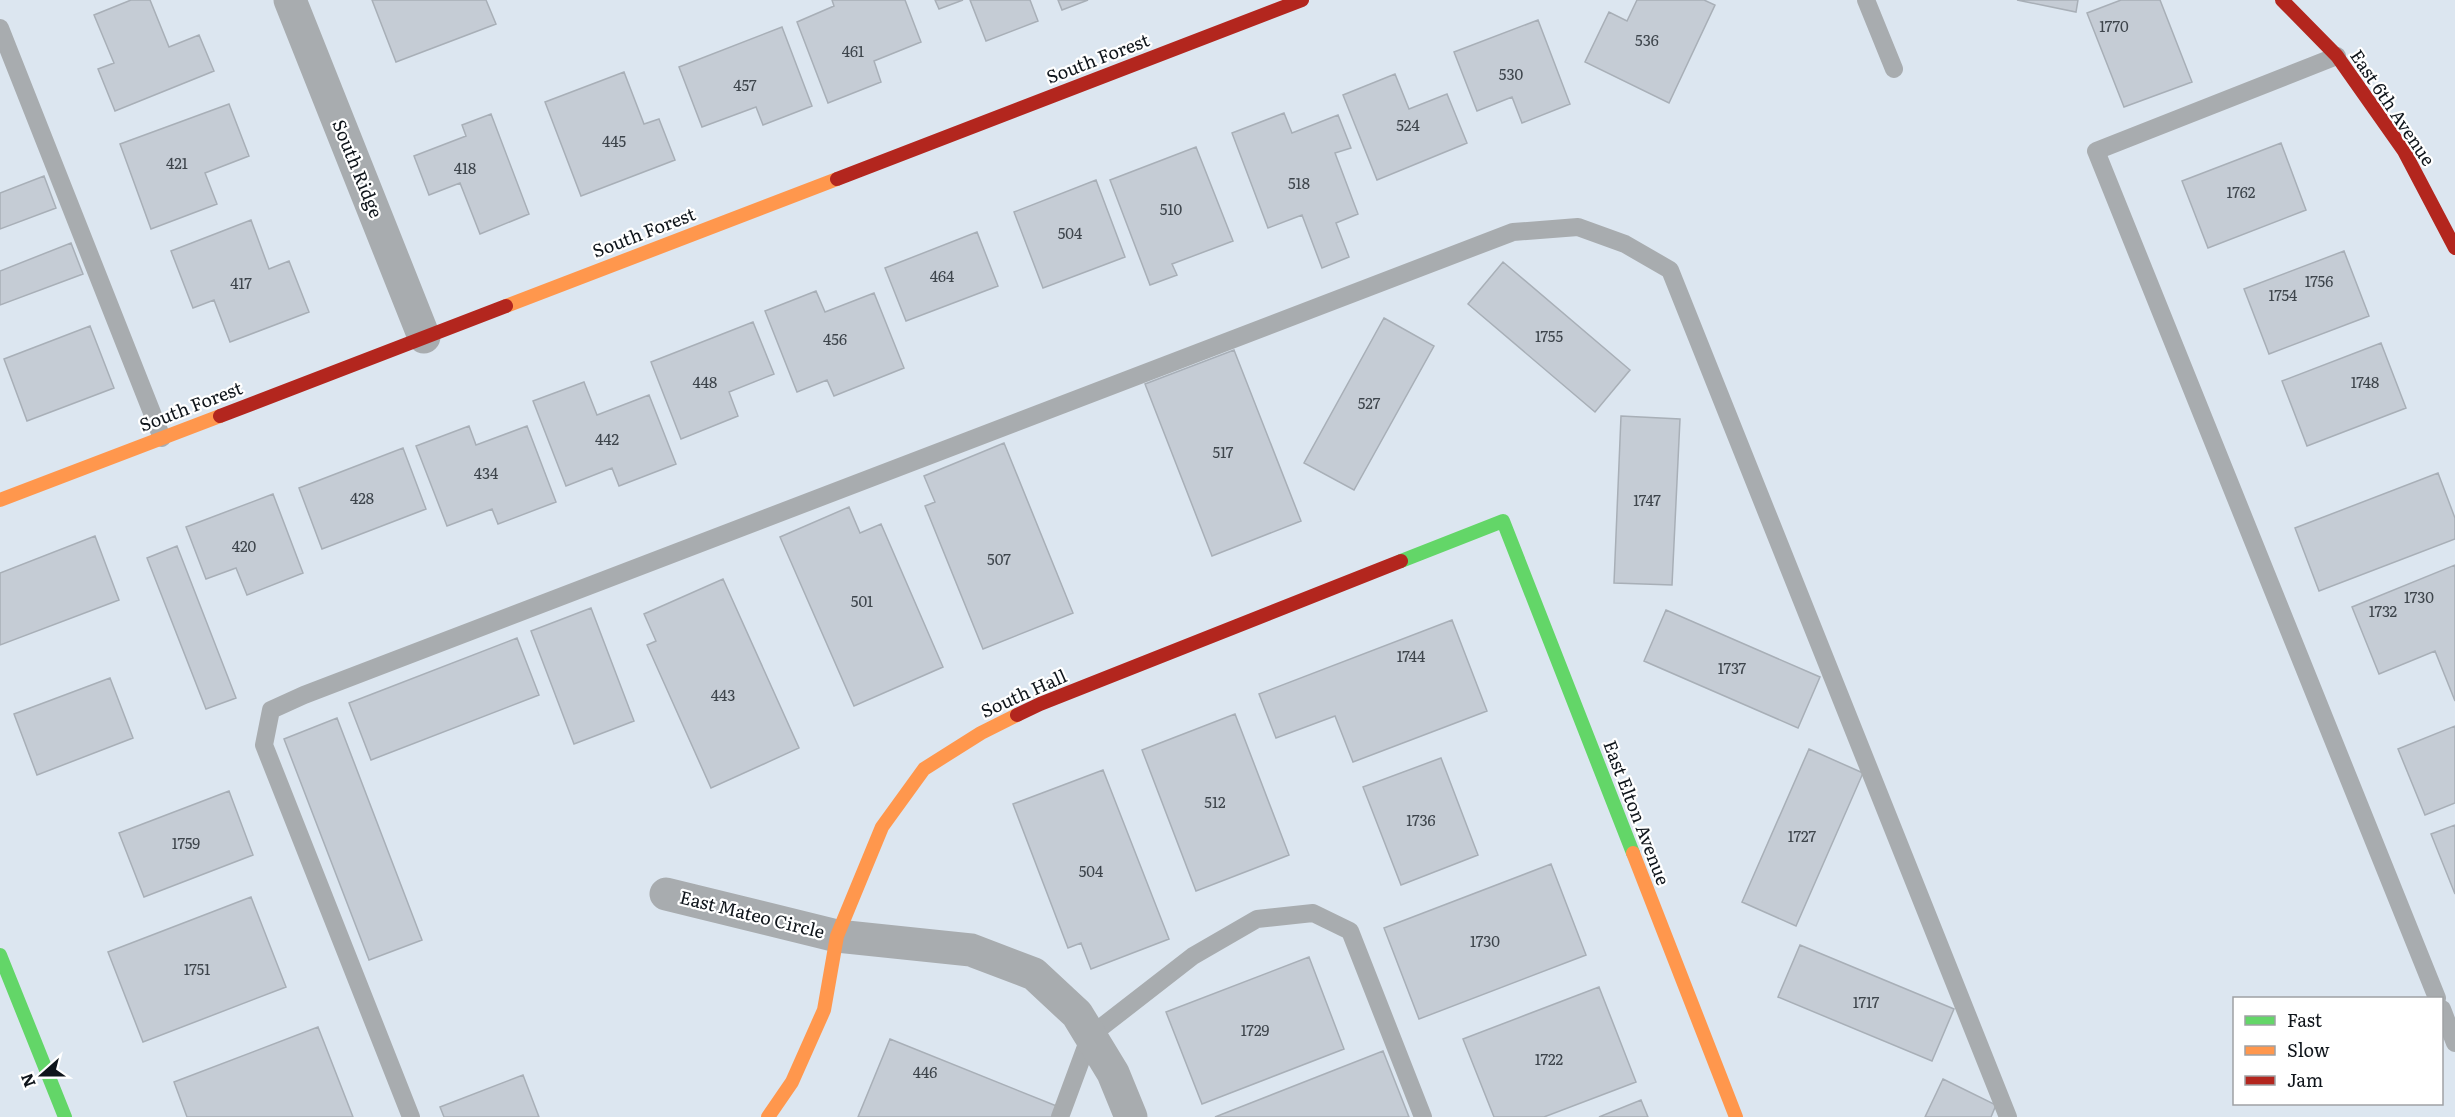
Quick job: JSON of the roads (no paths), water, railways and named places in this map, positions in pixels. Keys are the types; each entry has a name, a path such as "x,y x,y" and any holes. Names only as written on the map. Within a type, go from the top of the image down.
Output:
{"street":[{"name":"South Ridge","path":"291,0 424,337"},
{"name":"South Forest","path":"0,500 1302,0"},
{"name":"East 6th Avenue","path":"2282,0 2337,56 2404,151 2455,248"},
{"name":"South Hall","path":"768,1117 792,1082 824,1010 837,936 882,827 924,769 981,733 1040,704 1503,521"},
{"name":"East Elton Avenue","path":"1503,521 1736,1117"},
{"name":"East Mateo Circle","path":"666,894 837,936 971,950 1034,974 1077,1014 1113,1073 1131,1117"},
{"path":"0,955 65,1117"}],"lane":[{"path":"1866,0 1893,69"},
{"path":"0,28 162,438"},
{"path":"2337,56 2096,151 2436,997"},
{"path":"411,1117 264,745 271,710 315,691 1513,232 1578,227 1625,244 1670,270 2008,1117"},
{"path":"1060,1117 1090,1036 1192,956 1257,920 1313,913 1350,931 1424,1117"},
{"path":"2443,1012 2455,1043"}]}
